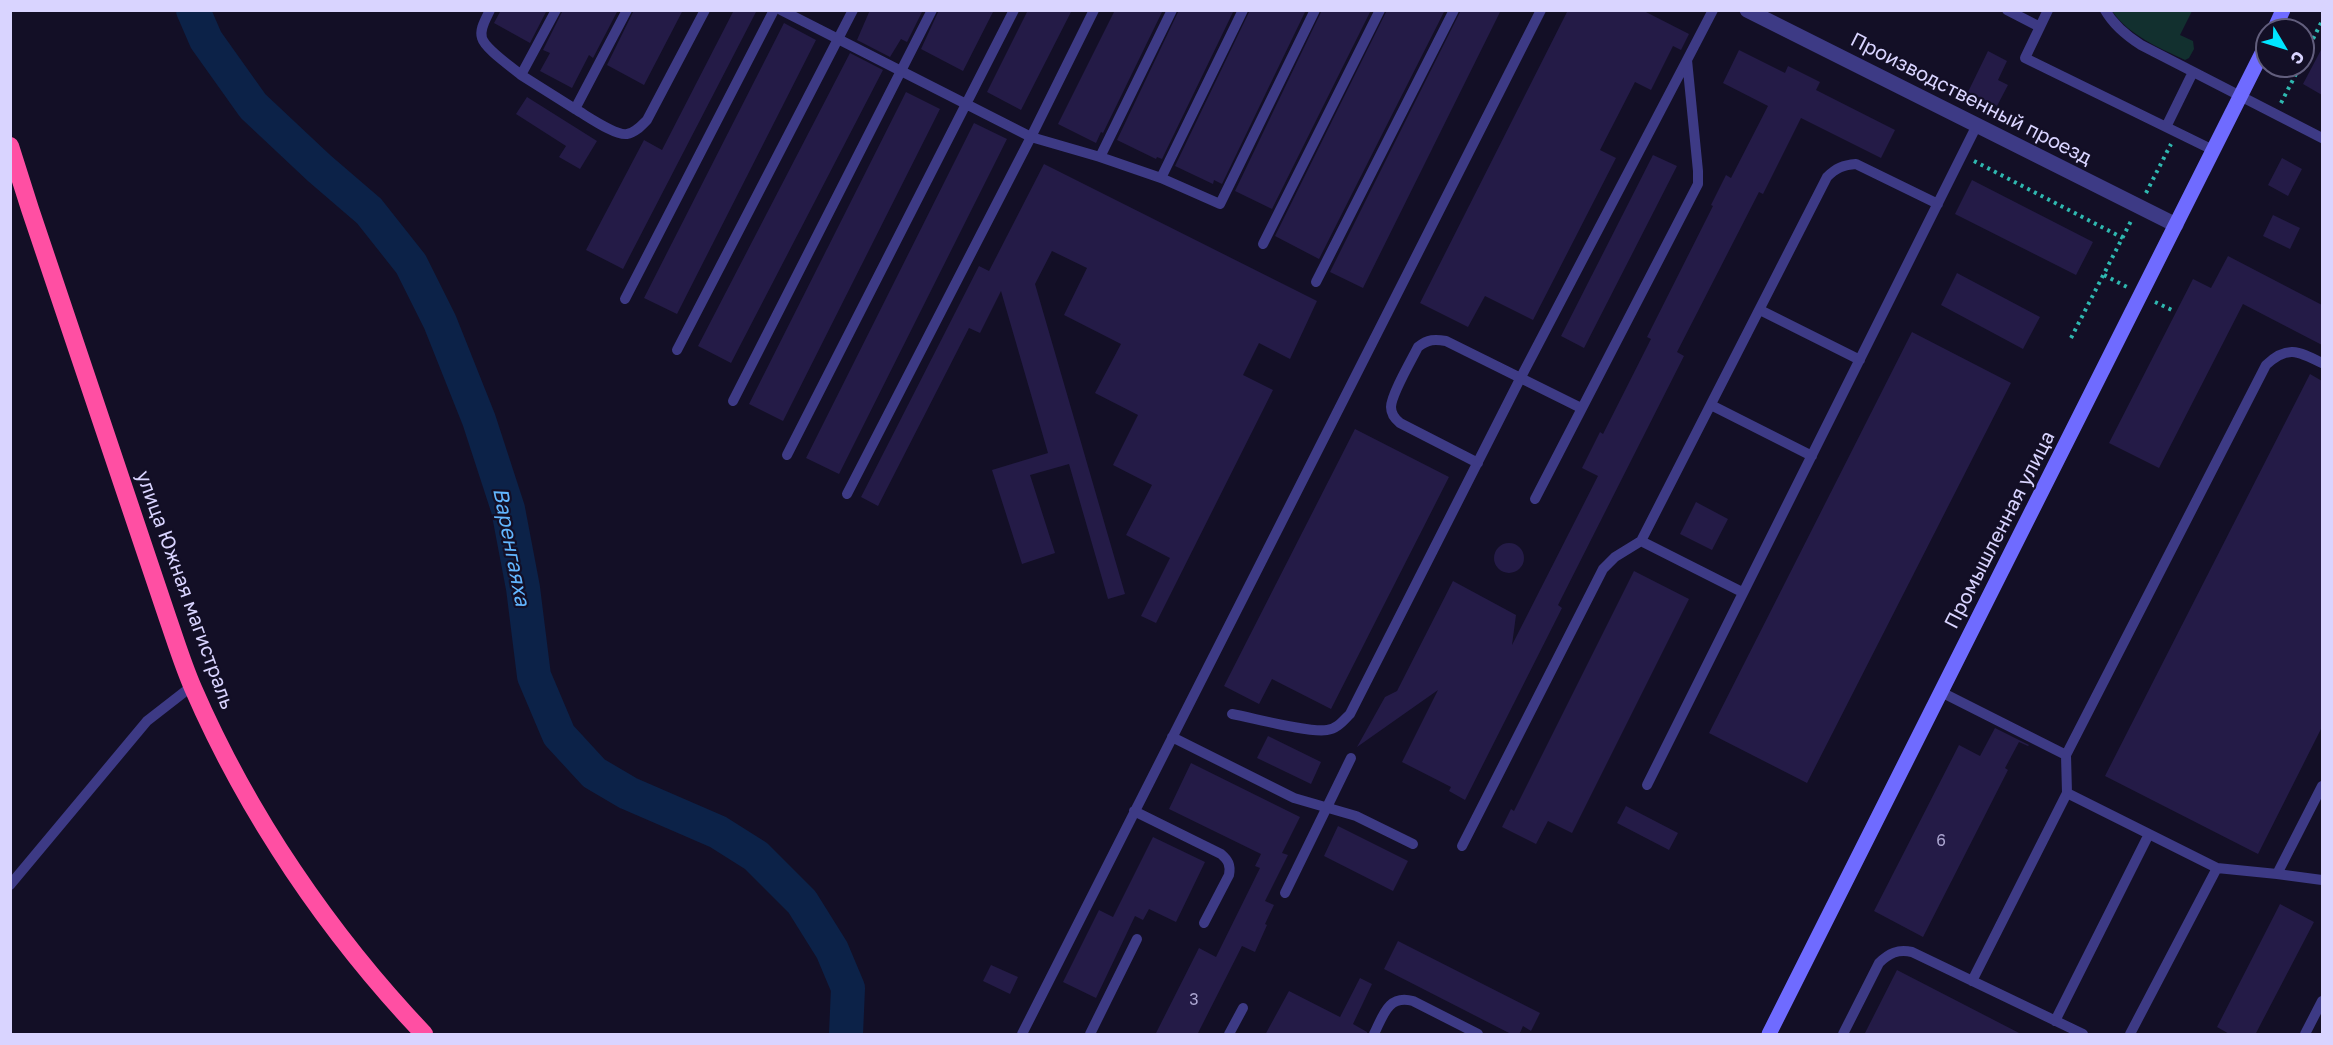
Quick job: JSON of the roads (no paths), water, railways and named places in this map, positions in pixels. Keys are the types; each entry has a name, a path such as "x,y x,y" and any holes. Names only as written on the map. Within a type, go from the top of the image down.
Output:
{"highway":[{"name":"улица Южная магистраль","path":"10,146 192,686 261,820 288,863 373,975 424,1035"}],"main road":[{"name":"Промышленная улица","path":"1769,1035 2255,67"}],"street":[{"name":"Производственный проезд","path":"1747,10 2176,225"}],"lane":[{"path":"490,10 482,26 481,37 486,45 521,75 574,109 616,132 627,134 638,129 647,120 705,10"},
{"path":"521,75 556,10"},
{"path":"574,109 627,10"},
{"path":"625,299 774,10"},
{"path":"781,10 1031,137 1161,178 1220,204 1315,10"},
{"path":"677,350 853,10"},
{"path":"732,400 932,10"},
{"path":"787,455 1014,10"},
{"path":"847,494 1094,10"},
{"path":"1100,157 1172,10"},
{"path":"1161,178 1243,10"},
{"path":"1263,244 1380,10"},
{"path":"1316,282 1454,10"},
{"path":"1022,1035 1541,10"},
{"path":"1232,714 1328,730 1338,726 1350,714 1521,378 1713,10"},
{"path":"2007,10 2040,27"},
{"path":"2048,10 2025,58 2213,150"},
{"path":"2105,10 2110,19 2126,35 2322,138"},
{"path":"1535,499 1698,184 1687,60"},
{"path":"2166,127 2193,72"},
{"path":"1647,785 1977,125"},
{"path":"1462,846 1603,569 1615,557 1641,541 1827,177 1835,168 1856,164 1938,204"},
{"path":"1760,310 1860,360"},
{"path":"1478,463 1400,423 1393,417 1390,406 1418,346 1434,339 1446,341 1581,408"},
{"path":"1972,981 2067,793 2066,756 2266,365 2276,355 2290,350 2305,354 2322,363"},
{"path":"1712,405 1812,456"},
{"path":"1641,541 1742,592"},
{"path":"10,885 147,722 160,709 192,686"},
{"path":"1941,692 2066,756"},
{"path":"1172,737 1294,798 1356,816 1413,844"},
{"path":"1285,893 1351,758"},
{"path":"2277,874 2322,786"},
{"path":"2067,793 2217,868 2322,880"},
{"path":"1134,811 1221,854 1227,860 1230,868 1229,874 1204,922"},
{"path":"2055,1021 2149,834"},
{"path":"2130,1035 2217,868"},
{"path":"1090,1035 1137,939"},
{"path":"1843,1035 1879,963 1887,955 1900,950 1912,952 2083,1035"},
{"path":"1374,1035 1387,1008 1394,1001 1403,998 1478,1035"},
{"path":"2305,1034 2322,1001"},
{"path":"1229,1035 1243,1008"}],"waterway":[{"name":"Варенгаяха","path":"193,10 206,40 253,106 369,211 411,264 440,322 479,420 508,509 523,588 534,676 559,735 594,773 628,793 718,832 756,856 802,902 832,950 848,988 846,1034"}]}
